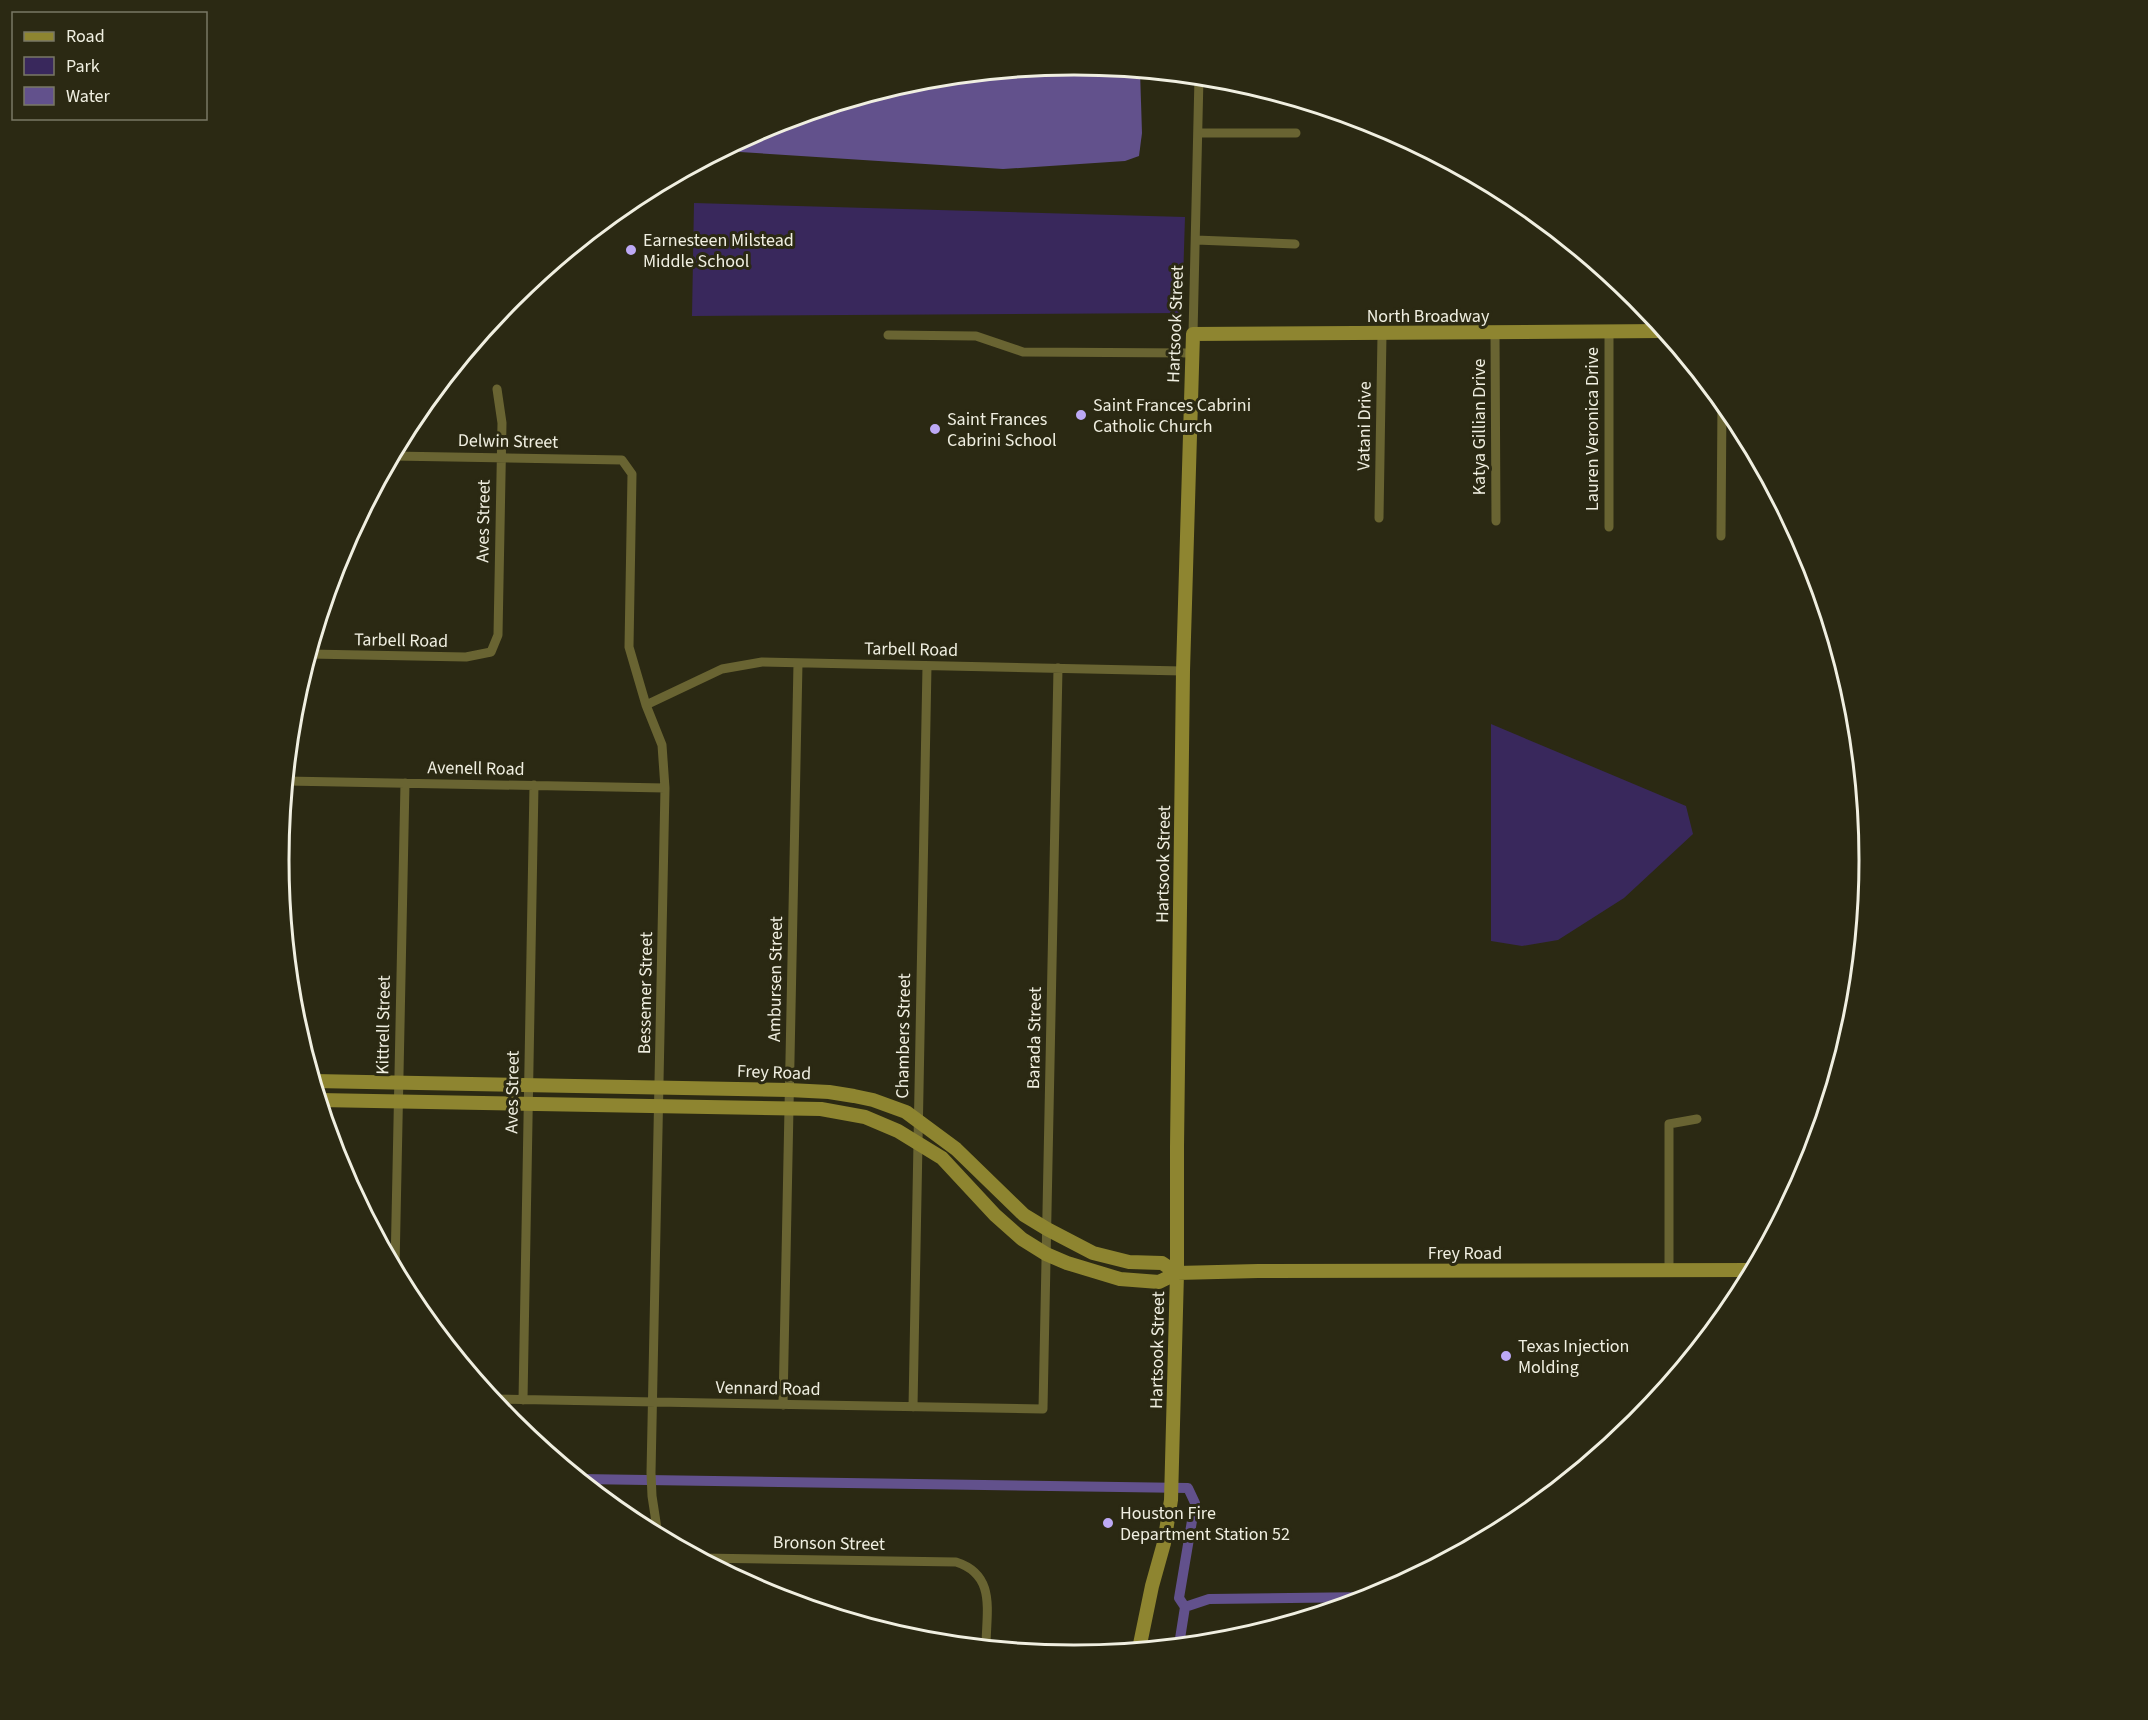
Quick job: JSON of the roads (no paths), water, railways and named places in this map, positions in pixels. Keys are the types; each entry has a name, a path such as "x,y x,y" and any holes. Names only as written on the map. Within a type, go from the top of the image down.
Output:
{"street":[{"name":"Hartsook Street","path":"1141,1641 1164,1543 1172,1477 1177,1273 1183,671 1199,86"},
{"path":"1198,133 1296,133"},
{"path":"1196,240 1295,244"},
{"name":"Lauren Veronica Drive","path":"1609,331 1609,527"},
{"name":"North Broadway","path":"1193,334 1654,331"},
{"name":"Katya Gillian Drive","path":"1496,333 1496,521"},
{"name":"Vatani Drive","path":"1379,518 1382,334"},
{"path":"888,335 976,336 1023,352 1192,353"},
{"name":"Aves Street","path":"491,652 498,635 502,423 497,389"},
{"path":"1721,536 1722,417"},
{"name":"Delwin Street","path":"401,456 622,460"},
{"name":"Bessemer Street","path":"622,460 632,474 629,647 646,705 662,745 665,788 651,1473 656,1525"},
{"name":"Tarbell Road","path":"317,654 466,657 491,652"},
{"name":"Tarbell Road","path":"646,705 722,669 762,662 1183,671"},
{"name":"Ambursen Street","path":"783,1405 798,663"},
{"name":"Chambers Street","path":"913,1407 927,666"},
{"name":"Barada Street","path":"1043,1409 1058,668"},
{"name":"Avenell Road","path":"294,781 665,788"},
{"name":"Kittrell Street","path":"394,1253 405,783"},
{"name":"Aves Street","path":"523,1400 534,785"},
{"name":"Frey Road","path":"322,1082 789,1090 829,1092 873,1100 906,1112 956,1149 1024,1215 1047,1229 1092,1253 1129,1262 1162,1263 1177,1273"},
{"name":"Frey Road","path":"327,1100 821,1109 865,1117 898,1131 942,1158 995,1215 1022,1239 1046,1254 1098,1274 1120,1279 1159,1282 1177,1273 1743,1270"},
{"path":"1669,1271 1669,1124 1697,1119"},
{"name":"Vennard Road","path":"504,1399 1043,1409"},
{"name":"Bronson Street","path":"716,1558 956,1562 976,1571 986,1590 986,1639"}],"water":[{"path":"1074,75 1140,78 1142,133 1139,156 1125,161 1003,169 739,151 774,135 822,117 921,90 1023,77"}],"waterway":[{"path":"591,1479 1188,1488 1195,1503 1179,1598 1185,1607 1180,1637"},
{"path":"1185,1607 1209,1599 1341,1597"}],"place":[{"name":"Earnesteen Milstead Middle School","path":"631,250"},
{"name":"Saint Frances Cabrini Catholic Church","path":"1081,415"},
{"name":"Saint Frances Cabrini School","path":"935,429"},
{"name":"Texas Injection Molding","path":"1506,1356"},
{"name":"Houston Fire Department Station 52","path":"1108,1523"}]}
